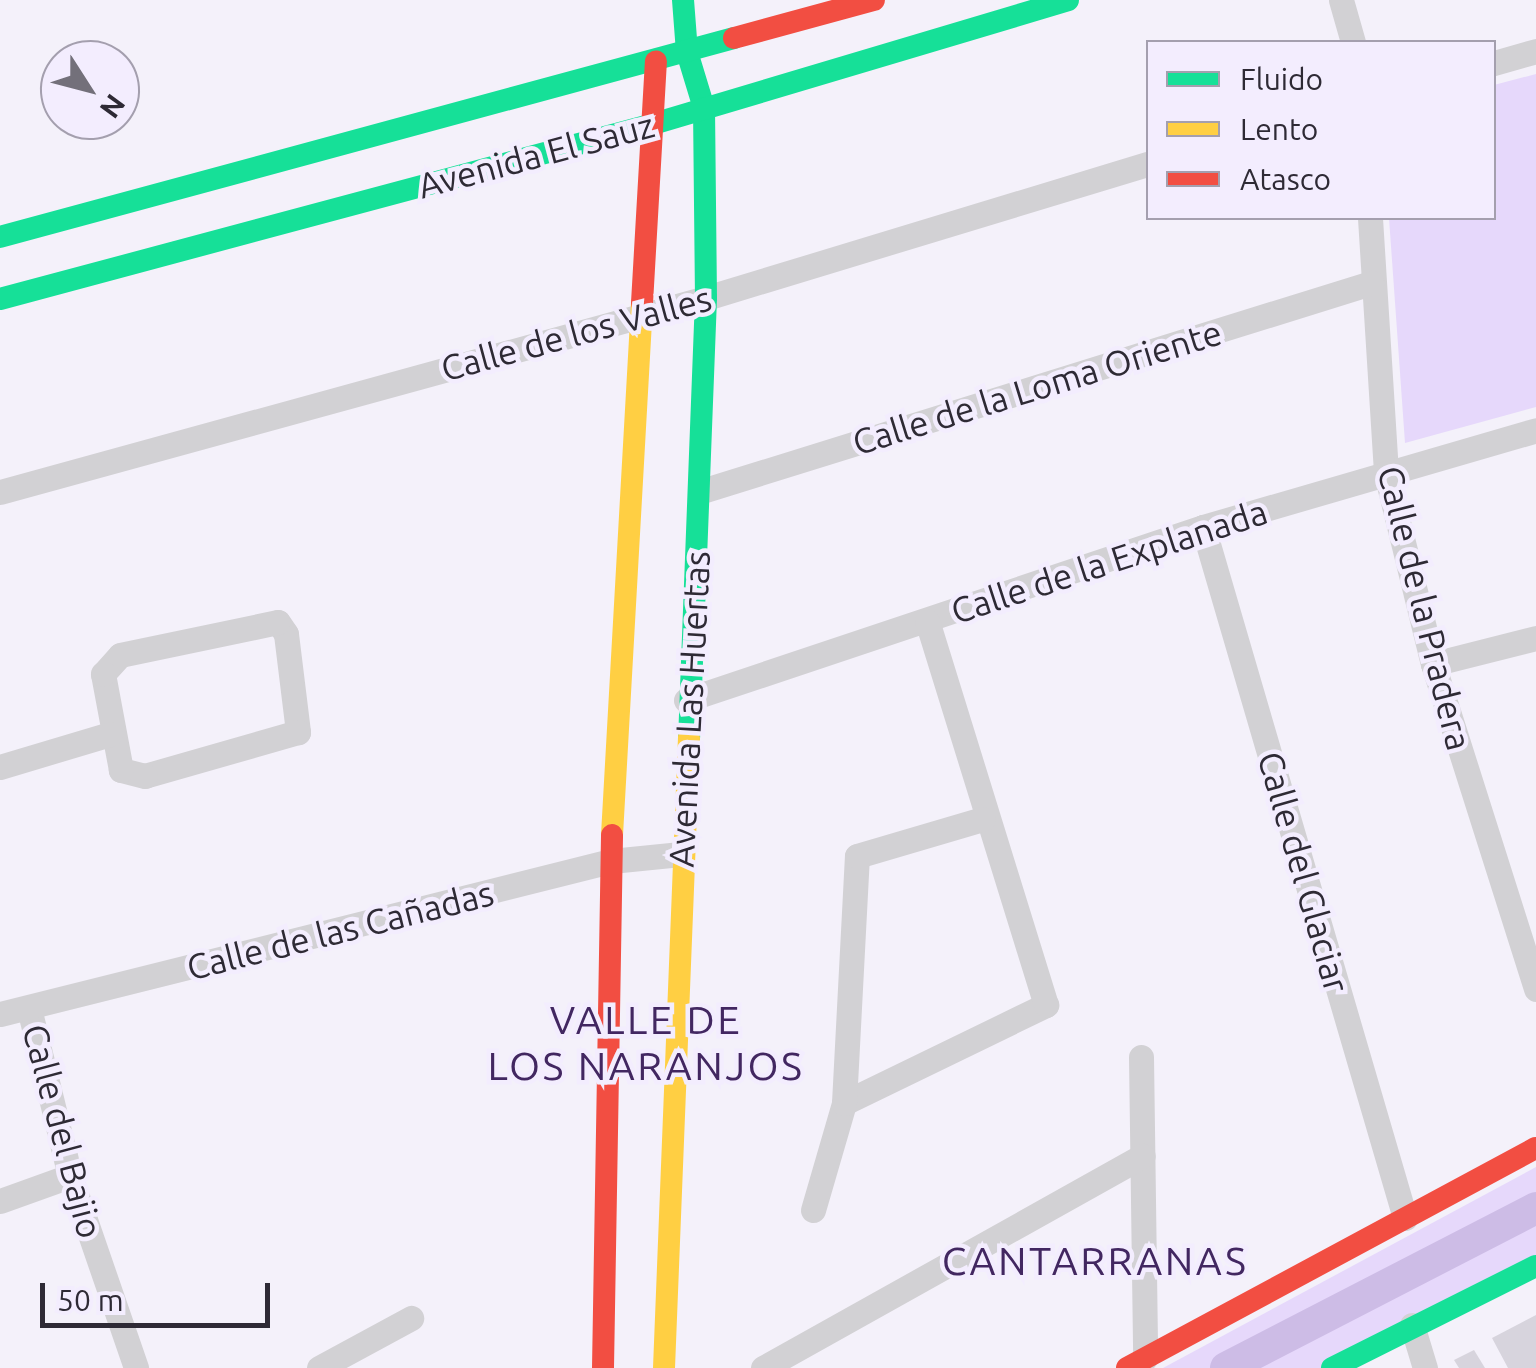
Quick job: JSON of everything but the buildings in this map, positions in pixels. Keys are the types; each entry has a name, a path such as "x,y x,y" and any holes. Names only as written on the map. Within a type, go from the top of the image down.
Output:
{"street":[{"name":"Avenida Las Huertas","path":"664,1368 686,700 702,491 706,298 704,108 688,52 683,0"},
{"name":"Avenida El Sauz","path":"0,238 874,0"},
{"name":"Avenida El Sauz","path":"0,300 653,124 1068,0"},
{"path":"1341,0 1352,40"},
{"path":"1496,62 1536,51"},
{"name":"Avenida Las Huertas","path":"603,1368 611,861 656,61"},
{"name":"Calle de los Valles","path":"0,492 706,298 1146,165"},
{"name":"Calle de la Pradera","path":"1370,220 1386,474 1433,664 1536,989"},
{"name":"Calle de la Loma Oriente","path":"702,491 1371,283"},
{"name":"Calle de la Explanada","path":"686,700 1203,527 1536,430"},
{"name":"Calle del Glaciar","path":"1203,527 1405,1218"},
{"path":"844,1104 1046,1005 983,818 927,621"},
{"path":"278,622 286,634 300,717 298,732 286,740 145,776 121,770 110,734 103,674 120,656 266,623 278,622"},
{"path":"1433,664 1536,638"},
{"path":"0,767 110,734"},
{"path":"814,1210 844,1104 858,856 983,818"},
{"name":"Calle de las Cañadas","path":"0,1014 611,861 680,854"},
{"name":"Calle del Bajio","path":"29,1008 70,1176 136,1368"},
{"path":"1136,1363 1144,1156 1141,1057"},
{"path":"1136,1363 1536,1148"},
{"path":"763,1368 1144,1156"},
{"path":"0,1201 70,1176"},
{"path":"1332,1368 1536,1266"},
{"path":"318,1368 411,1318"},
{"path":"1412,1325 1425,1368"}],"shaded area":[{"path":"1536,74 1536,407 1405,443 1389,220 1496,220 1496,84"},
{"path":"1536,1167 1536,1268 1344,1368 1163,1368"}],"waterway":[{"path":"1226,1368 1536,1208"}],"traffic: fast":[{"path":"683,0 687,52 704,108 706,298 689,737"},
{"path":"0,299 653,124 1068,0"},
{"path":"0,237 734,38"},
{"path":"1332,1368 1536,1266"}],"traffic: slow":[{"path":"612,835 642,303"},
{"path":"664,1368 689,737"}],"traffic: jam":[{"path":"734,38 874,0"},
{"path":"642,303 656,61"},
{"path":"603,1368 612,835"},
{"path":"1127,1368 1536,1148"}],"district":[{"name":"VALLE DE LOS NARANJOS","path":"646,1043"},
{"name":"CANTARRANAS","path":"1095,1261"}]}
